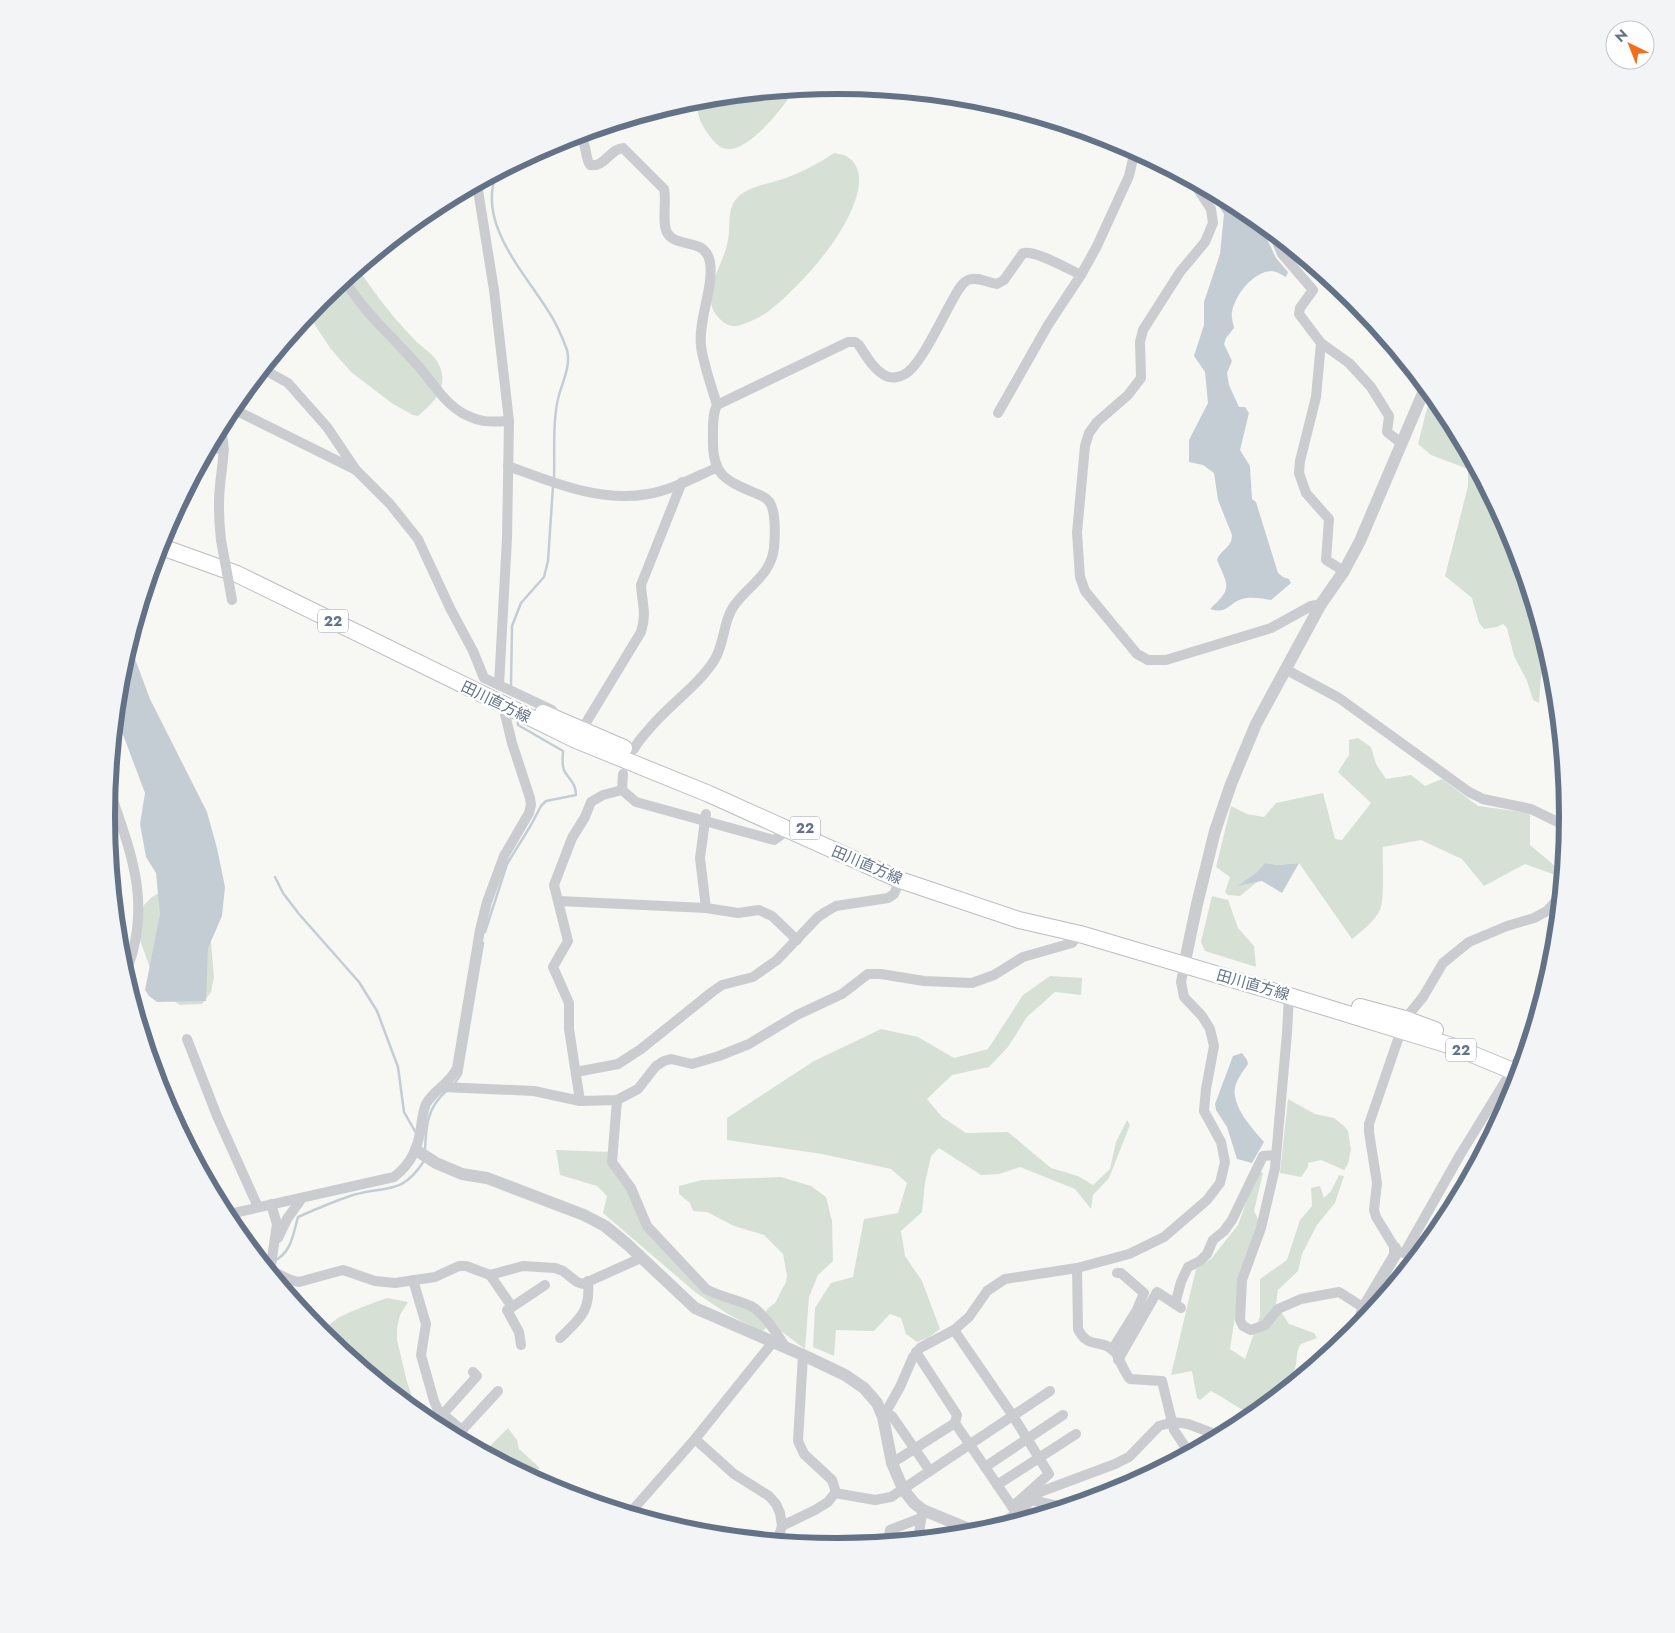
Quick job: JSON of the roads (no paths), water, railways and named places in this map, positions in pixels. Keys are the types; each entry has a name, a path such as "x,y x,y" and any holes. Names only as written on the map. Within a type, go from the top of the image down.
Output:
{"main road":[{"name":"田川直方線","path":"170,540 196,547 234,561 503,695 869,857 912,874 1289,996 1402,1025"},
{"name":"田川直方線","path":"167,548 237,574 503,706 576,740 709,794 900,880 1019,920 1185,961 1402,1025 1455,1047 1515,1067"}],"street":[{"path":"583,140 588,161 590,165 595,166 616,149 623,148 664,189 666,196 665,227 668,234 675,239 701,247 706,254 710,262 710,274 701,346 717,405"},
{"path":"998,413 1048,325 1081,275 1097,246 1129,176 1133,157"},
{"path":"478,190 494,290 509,422 507,538 499,685"},
{"path":"1199,191 1211,210 1213,223 1205,242 1180,272 1143,330 1140,342 1141,378 1128,395 1097,422 1089,434 1085,446 1077,533 1080,576 1085,591 1137,654 1148,660 1166,660 1271,628 1311,606 1321,604"},
{"path":"1278,244 1282,254 1314,290 1300,308 1299,314 1322,343 1349,363 1371,387 1389,416 1387,432 1401,443"},
{"path":"269,371 288,383 327,427 356,470 390,504 418,539 450,608 473,651 484,678 584,726 635,747 664,713 706,672 716,657 726,623 735,604 762,577 771,563 774,548 774,513 770,502 764,497 737,485 716,468 713,451 713,432 714,411 717,405 848,342 859,344 877,370 887,377 897,377 906,374 918,361 956,292 966,281 977,279 997,284 1004,280 1023,253 1028,252 1037,255 1081,275"},
{"path":"348,285 355,298 420,368 446,402 481,422 509,422"},
{"path":"1322,343 1316,397 1300,461 1299,473 1306,493 1329,519 1326,560 1344,571"},
{"path":"964,1528 922,1514 903,1489 892,1463 887,1417 916,1352 954,1330 969,1317 987,1291 1005,1279 1078,1268 1129,1254 1164,1236 1208,1200 1220,1183 1225,1162 1221,1142 1204,1111 1206,1088 1214,1046 1210,1029 1202,1016 1184,997 1181,982 1196,904 1215,831 1231,784 1256,724 1321,604 1344,571 1360,541 1423,393"},
{"path":"239,412 356,470"},
{"path":"223,438 224,450 219,520 232,600"},
{"path":"216,448 224,450"},
{"path":"508,466 582,492 614,496 648,494 716,468"},
{"path":"584,726 641,632 645,621 645,610 641,597 641,585 682,482"},
{"path":"1285,669 1339,698 1469,792 1483,798 1531,808 1560,823"},
{"path":"234,1213 394,1177 422,1154 426,1104 434,1093 453,1076 457,1068 480,930 488,902 504,856 529,813 531,805 503,706"},
{"path":"622,790 623,774"},
{"path":"580,1101 569,1029 569,1003 553,967 568,941 554,885 572,838 592,802 602,795 622,790"},
{"path":"622,790 636,802 774,840 788,830"},
{"path":"706,908 700,858 709,794"},
{"path":"115,808 134,865 140,905 137,933 129,960"},
{"path":"576,1072 618,1064 641,1049 722,985 753,977 765,969 777,960 818,917 827,911 836,906 888,898 894,894 900,880"},
{"path":"559,901 706,908 738,913 758,910 772,916 797,940"},
{"path":"1413,1254 1398,1251 1376,1217 1374,1210 1377,1182 1369,1132 1402,1025 1423,997 1443,963 1469,942 1547,911 1555,902"},
{"path":"442,1087 534,1091 580,1101 617,1100 638,1089 656,1066 664,1061 671,1059 692,1064 719,1056 748,1044 798,1015 842,994 868,974 881,974 924,981 972,984 994,975 1023,957 1072,943 1080,934"},
{"path":"1289,996 1275,1168 1261,1228 1242,1280 1240,1320 1242,1326 1251,1330 1265,1325 1278,1310 1301,1299 1339,1292 1366,1309"},
{"path":"187,1039 217,1116 258,1207"},
{"path":"1371,1304 1398,1251 1510,1080"},
{"path":"617,1100 612,1162 631,1188 647,1226 706,1289 752,1307 775,1330 787,1349"},
{"path":"422,1154 462,1174 487,1178 584,1215 605,1226 695,1308 804,1355 845,1375 864,1388 930,1471"},
{"path":"1118,1360 1157,1292 1178,1306 1181,1282 1188,1267 1207,1254 1213,1240 1224,1231 1232,1220 1264,1156 1276,1155"},
{"path":"274,1251 288,1219 302,1198"},
{"path":"271,1204 277,1224 272,1266"},
{"path":"490,1275 522,1266 555,1268 583,1284 641,1258"},
{"path":"278,1273 292,1282 299,1282 343,1270 375,1281 395,1283 435,1277 458,1266 466,1266 490,1275 512,1307"},
{"path":"1078,1268 1078,1329 1087,1341 1106,1346 1115,1352 1123,1372 1130,1379 1162,1381 1174,1430 1187,1449"},
{"path":"1112,1350 1137,1310 1144,1292 1121,1272 1117,1273"},
{"path":"413,1280 426,1324 421,1355 438,1410 462,1430 498,1391"},
{"path":"560,1338 582,1317 589,1293 588,1281"},
{"path":"521,1345 520,1332 507,1310 544,1284"},
{"path":"954,1330 1013,1416 1049,1474 1007,1519"},
{"path":"633,1510 695,1439 773,1342"},
{"path":"892,1463 955,1423 957,1415 916,1352"},
{"path":"782,1526 828,1502 835,1493 835,1484 804,1454 798,1441 804,1355"},
{"path":"443,1414 477,1376 473,1372"},
{"path":"835,1493 875,1500 891,1497 1050,1391"},
{"path":"985,1466 1063,1415"},
{"path":"1014,1511 1040,1492 1115,1464 1129,1456 1159,1426 1173,1422 1188,1424 1213,1433"},
{"path":"955,1423 1014,1511"},
{"path":"997,1485 1076,1434"},
{"path":"695,1439 734,1474 768,1496 776,1504 782,1526 779,1537"},
{"path":"1031,1500 1056,1505"},
{"path":"919,1534 922,1514"},
{"path":"889,1538 890,1530 922,1514"}],"waterway":[{"path":"495,181 492,191 497,227 515,262 553,318 567,350 567,367 555,415 554,478"},
{"path":"511,687 512,626 521,603 544,577 548,561 553,486"},
{"path":"485,932 507,864 541,806 546,801 576,795 574,785 563,767 563,751 518,725 517,717"},
{"path":"275,877 283,893 359,982 377,1011 398,1067 404,1112 416,1133"},
{"path":"455,1083 461,1074 483,943"},
{"path":"425,1150 429,1117 435,1103 447,1090"},
{"path":"274,1261 285,1253 288,1248 298,1217 353,1195 401,1185 416,1172 424,1161"}]}
